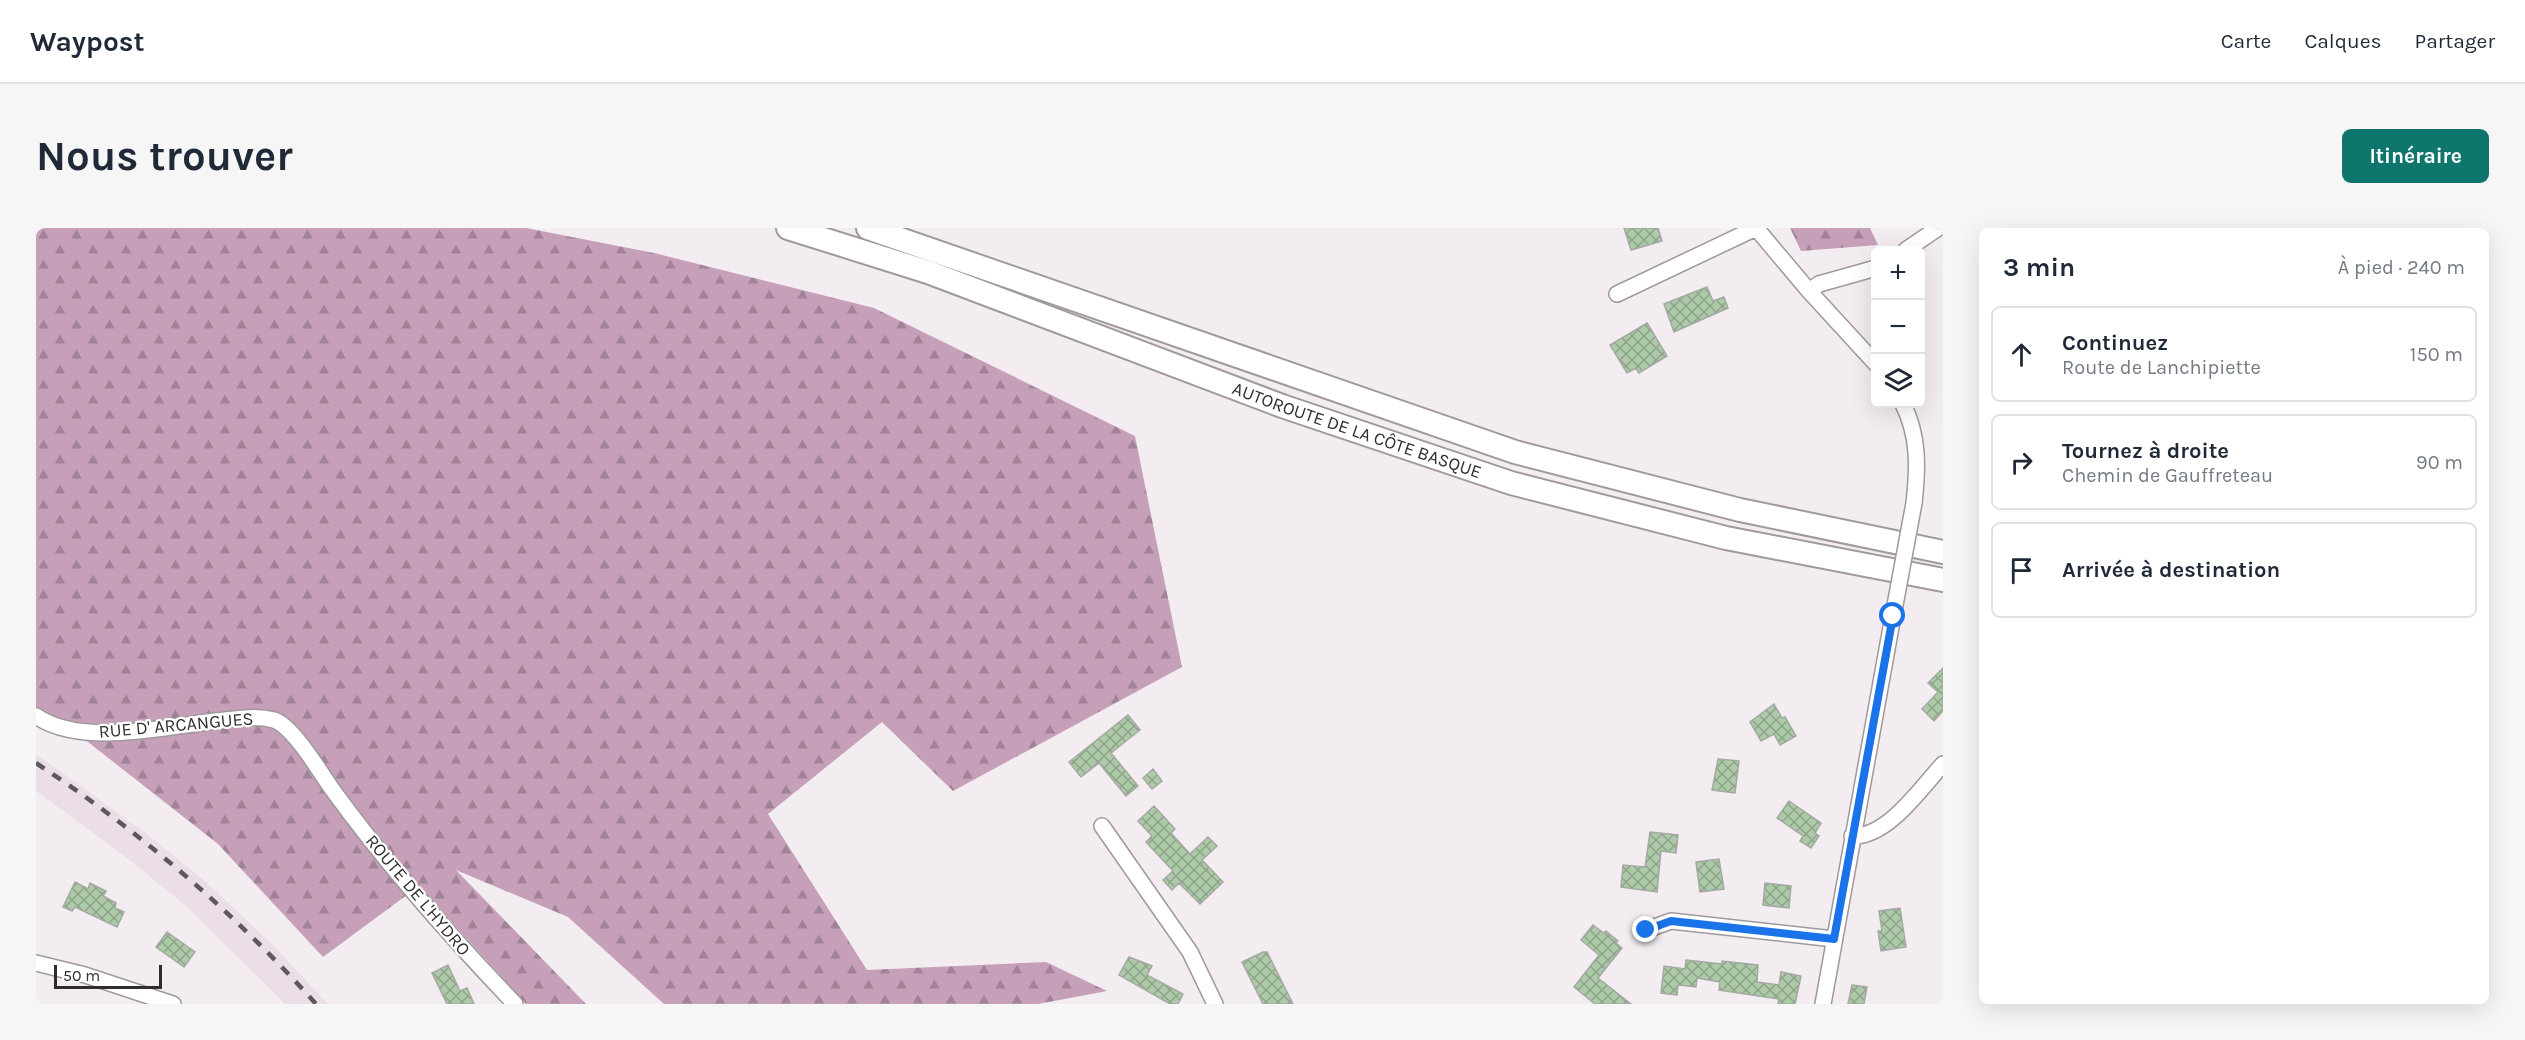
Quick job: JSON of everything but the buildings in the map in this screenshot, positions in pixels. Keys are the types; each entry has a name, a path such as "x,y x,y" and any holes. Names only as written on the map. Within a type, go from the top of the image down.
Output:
{"highway":[{"name":"AUTOROUTE DE LA CÔTE BASQUE","path":"788,228 928,272 1282,406 1510,483 1726,538 1943,580"},
{"name":"AUTOROUTE DE LA CÔTE BASQUE","path":"868,228 1515,452 1740,510 1943,552"}],"street":[{"path":"1617,294 1756,228 1871,360"},
{"path":"1912,246 1938,228"},
{"path":"1809,291 1819,284 1871,269"},
{"path":"1823,1004 1914,503 1918,461 1917,445 1905,408"},
{"name":"RUE D' ARCANGUES","path":"36,716 68,730 106,733 258,717 277,721 294,736 326,781"},
{"path":"1852,836 1861,837 1876,832 1888,823 1943,764"},
{"name":"ROUTE DE L'HYDRO","path":"326,781 355,821 454,940 515,1004"},
{"path":"1102,826 1190,952 1215,1004"},
{"path":"1646,930 1671,921 1834,939"},
{"path":"36,963 85,975 173,1004"}],"shaded area":[{"path":"36,754 147,834 207,883 275,947 328,1004 285,1004 186,906 126,857 36,791"}],"green space":[{"path":"36,228 526,228 654,253 874,308 1135,436 1182,667 953,791 882,722 768,814 867,970 1046,962 1107,991 1038,1004 664,1004 568,917 456,870 586,1004 526,1004 419,886 323,957 218,844 65,724 36,709"},
{"path":"1790,228 1870,228 1878,245 1801,251"}],"railway":[{"path":"36,763 111,816 219,905 316,1004"}],"route":[{"path":"1646,930 1671,921 1834,939 1893,616"}]}
